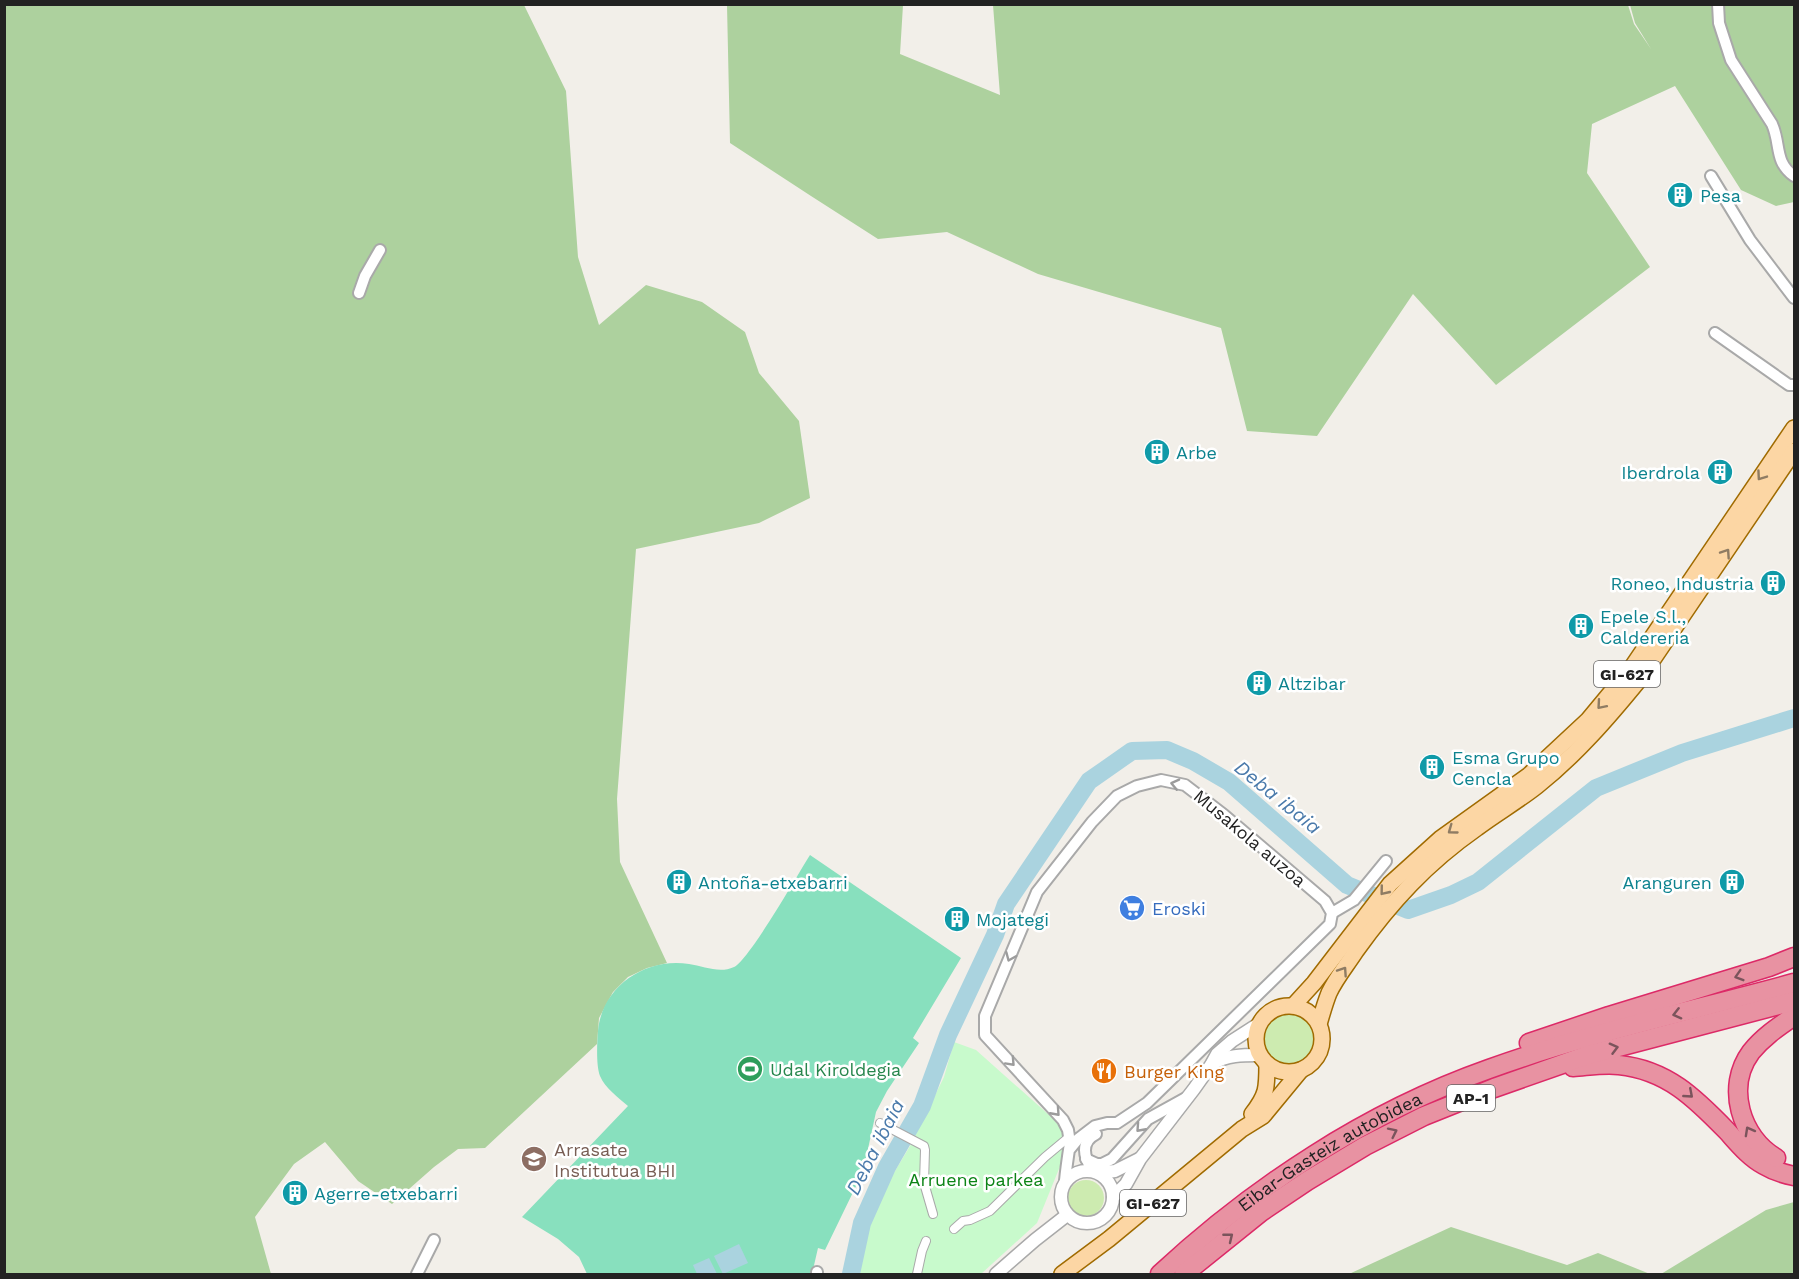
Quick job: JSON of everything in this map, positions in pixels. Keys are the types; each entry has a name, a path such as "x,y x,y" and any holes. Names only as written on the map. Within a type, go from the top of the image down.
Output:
{"highway":[{"path":"1359,1128 1395,1102 1496,1056 1609,1016 1769,967 1794,957"},
{"name":"Eibar-Gasteiz autobidea","path":"1160,1275 1186,1250 1247,1201 1292,1170 1359,1128 1420,1097 1487,1069 1580,1039 1794,983"},
{"name":"Eibar-Gasteiz autobidea","path":"1184,1275 1261,1212 1365,1146 1424,1116 1494,1088 1588,1055 1794,1001"},
{"path":"1794,1016 1767,1035 1750,1054 1740,1074 1738,1095 1741,1115 1757,1144 1774,1158 1794,1165"},
{"path":"1553,1068 1618,1065 1643,1070 1664,1078 1683,1089 1741,1147 1763,1165 1794,1176"}],"main road":[{"name":"GI-627","path":"1242,1129 1263,1100 1267,1083 1264,1060 1256,1039 1260,1023 1265,1015 1283,1006 1293,1006 1441,838 1529,775 1588,720 1632,667 1794,428"},
{"name":"GI-627","path":"1409,875 1423,871 1477,828 1538,785 1600,727 1639,681 1794,451"},
{"name":"GI-627","path":"1062,1275 1242,1129 1263,1116 1301,1070 1309,1066 1320,1052 1322,1035 1319,1024 1329,993 1371,919"},
{"path":"1293,1006 1312,1015 1319,1024"},
{"path":"1264,1060 1278,1070 1290,1072 1301,1070"}],"street":[{"path":"1718,4 1719,24 1731,60 1772,124 1781,161 1794,176"},
{"path":"1711,176 1750,240 1794,298"},
{"path":"359,293 365,276 380,250"},
{"path":"1714,333 1789,385 1794,385"},
{"name":"Musakola auzoa","path":"1070,1137 1063,1120 985,1035 986,1016 1037,892 1092,822 1117,796 1137,786 1161,780 1185,785 1325,901 1332,913"},
{"path":"1070,1137 1065,1181 1060,1196 1062,1205 1067,1215 1075,1220 1091,1223 1099,1220 1110,1208 1113,1197 1110,1184 1092,1168 1084,1150 1087,1142 1092,1136 1113,1128 1147,1103 1330,924 1332,913 1353,900 1383,863"},
{"path":"1113,1197 1126,1184 1140,1159 1217,1054 1260,1023"},
{"path":"1211,1065 1222,1058 1233,1056 1264,1060"},
{"path":"1092,1168 1112,1159 1148,1119 1188,1096"},
{"path":"880,1122 917,1141 925,1149 924,1183 933,1214"},
{"path":"1069,1150 1078,1139 1095,1126 1117,1123"},
{"path":"954,1229 963,1221 990,1211 1045,1156 1070,1137"},
{"path":"1065,1181 1077,1172 1092,1168 1115,1171 1140,1159"},
{"path":"996,1275 1067,1215"},
{"path":"417,1275 434,1240"},
{"path":"917,1275 926,1240"}],"green space":[{"path":"5,5 524,5 566,91 578,257 599,325 646,285 702,302 745,332 759,373 799,421 810,498 759,523 636,549 617,799 620,862 667,963 647,968 628,977 613,992 599,1018 597,1044 485,1148 458,1149 392,1204 358,1181 325,1142 294,1164 255,1217 271,1274 5,1274"},
{"path":"727,5 903,5 900,54 1000,95 993,5 1628,5 1634,24 1651,49 1635,23 1630,5 1794,5 1794,202 1776,206 1741,190 1675,86 1592,124 1587,173 1650,267 1496,385 1413,294 1317,436 1247,431 1221,328 1038,274 947,232 878,239 730,143"},
{"name":"Udal Kiroldegia","path":"810,855 961,958 913,1038 919,1043 876,1112 866,1158 857,1184 825,1250 818,1248 812,1274 587,1274 579,1257 558,1239 522,1217 628,1106 605,1085 599,1072 598,1031 601,1015 608,1001 617,988 629,978 657,965 689,964 717,970 734,967 751,949"},
{"path":"1282,1011 1294,1011 1304,1015 1312,1023 1316,1039 1312,1055 1304,1063 1294,1067 1282,1067 1272,1063 1264,1055 1260,1045 1260,1033 1264,1023 1272,1015"},
{"name":"Arruene parkea","path":"954,1042 976,1050 1058,1123 1065,1131 1063,1159 1037,1223 981,1274 860,1274 867,1224 910,1146 944,1077"},
{"path":"1086,1180 1099,1185 1104,1198 1099,1211 1086,1216 1073,1211 1068,1198 1073,1185"},
{"path":"1794,1202 1794,1274 1661,1274 1766,1210"},
{"path":"1451,1227 1567,1265 1598,1253 1650,1274 1349,1274"}],"water":[{"path":"739,1244 748,1263 723,1274 714,1256"},
{"path":"709,1258 717,1274 697,1274 693,1265"}],"waterway":[{"name":"Deba ibaia","path":"851,1274 862,1223 887,1167 922,1106 948,1035 995,935 1006,904 1089,781 1132,751 1167,750 1193,761 1229,782 1347,885 1408,910 1451,895 1478,882 1596,788 1682,753 1794,718"}],"place":[{"name":"Pesa","path":"1680,195"},
{"name":"Arbe","path":"1157,452"},
{"name":"Iberdrola","path":"1720,472"},
{"name":"Roneo, Industria","path":"1773,583"},
{"name":"Epele S.l., Caldereria","path":"1581,626"},
{"name":"Altzibar","path":"1259,683"},
{"name":"Esma Grupo Cencla","path":"1432,767"},
{"name":"Antoña-etxebarri","path":"679,882"},
{"name":"Aranguren","path":"1732,882"},
{"name":"Eroski","path":"1132,908"},
{"name":"Mojategi","path":"957,919"},
{"name":"Udal Kiroldegia","path":"750,1069"},
{"name":"Burger King","path":"1104,1071"},
{"name":"Arrasate Institutua BHI","path":"534,1159"},
{"name":"Agerre-etxebarri","path":"295,1193"}]}
